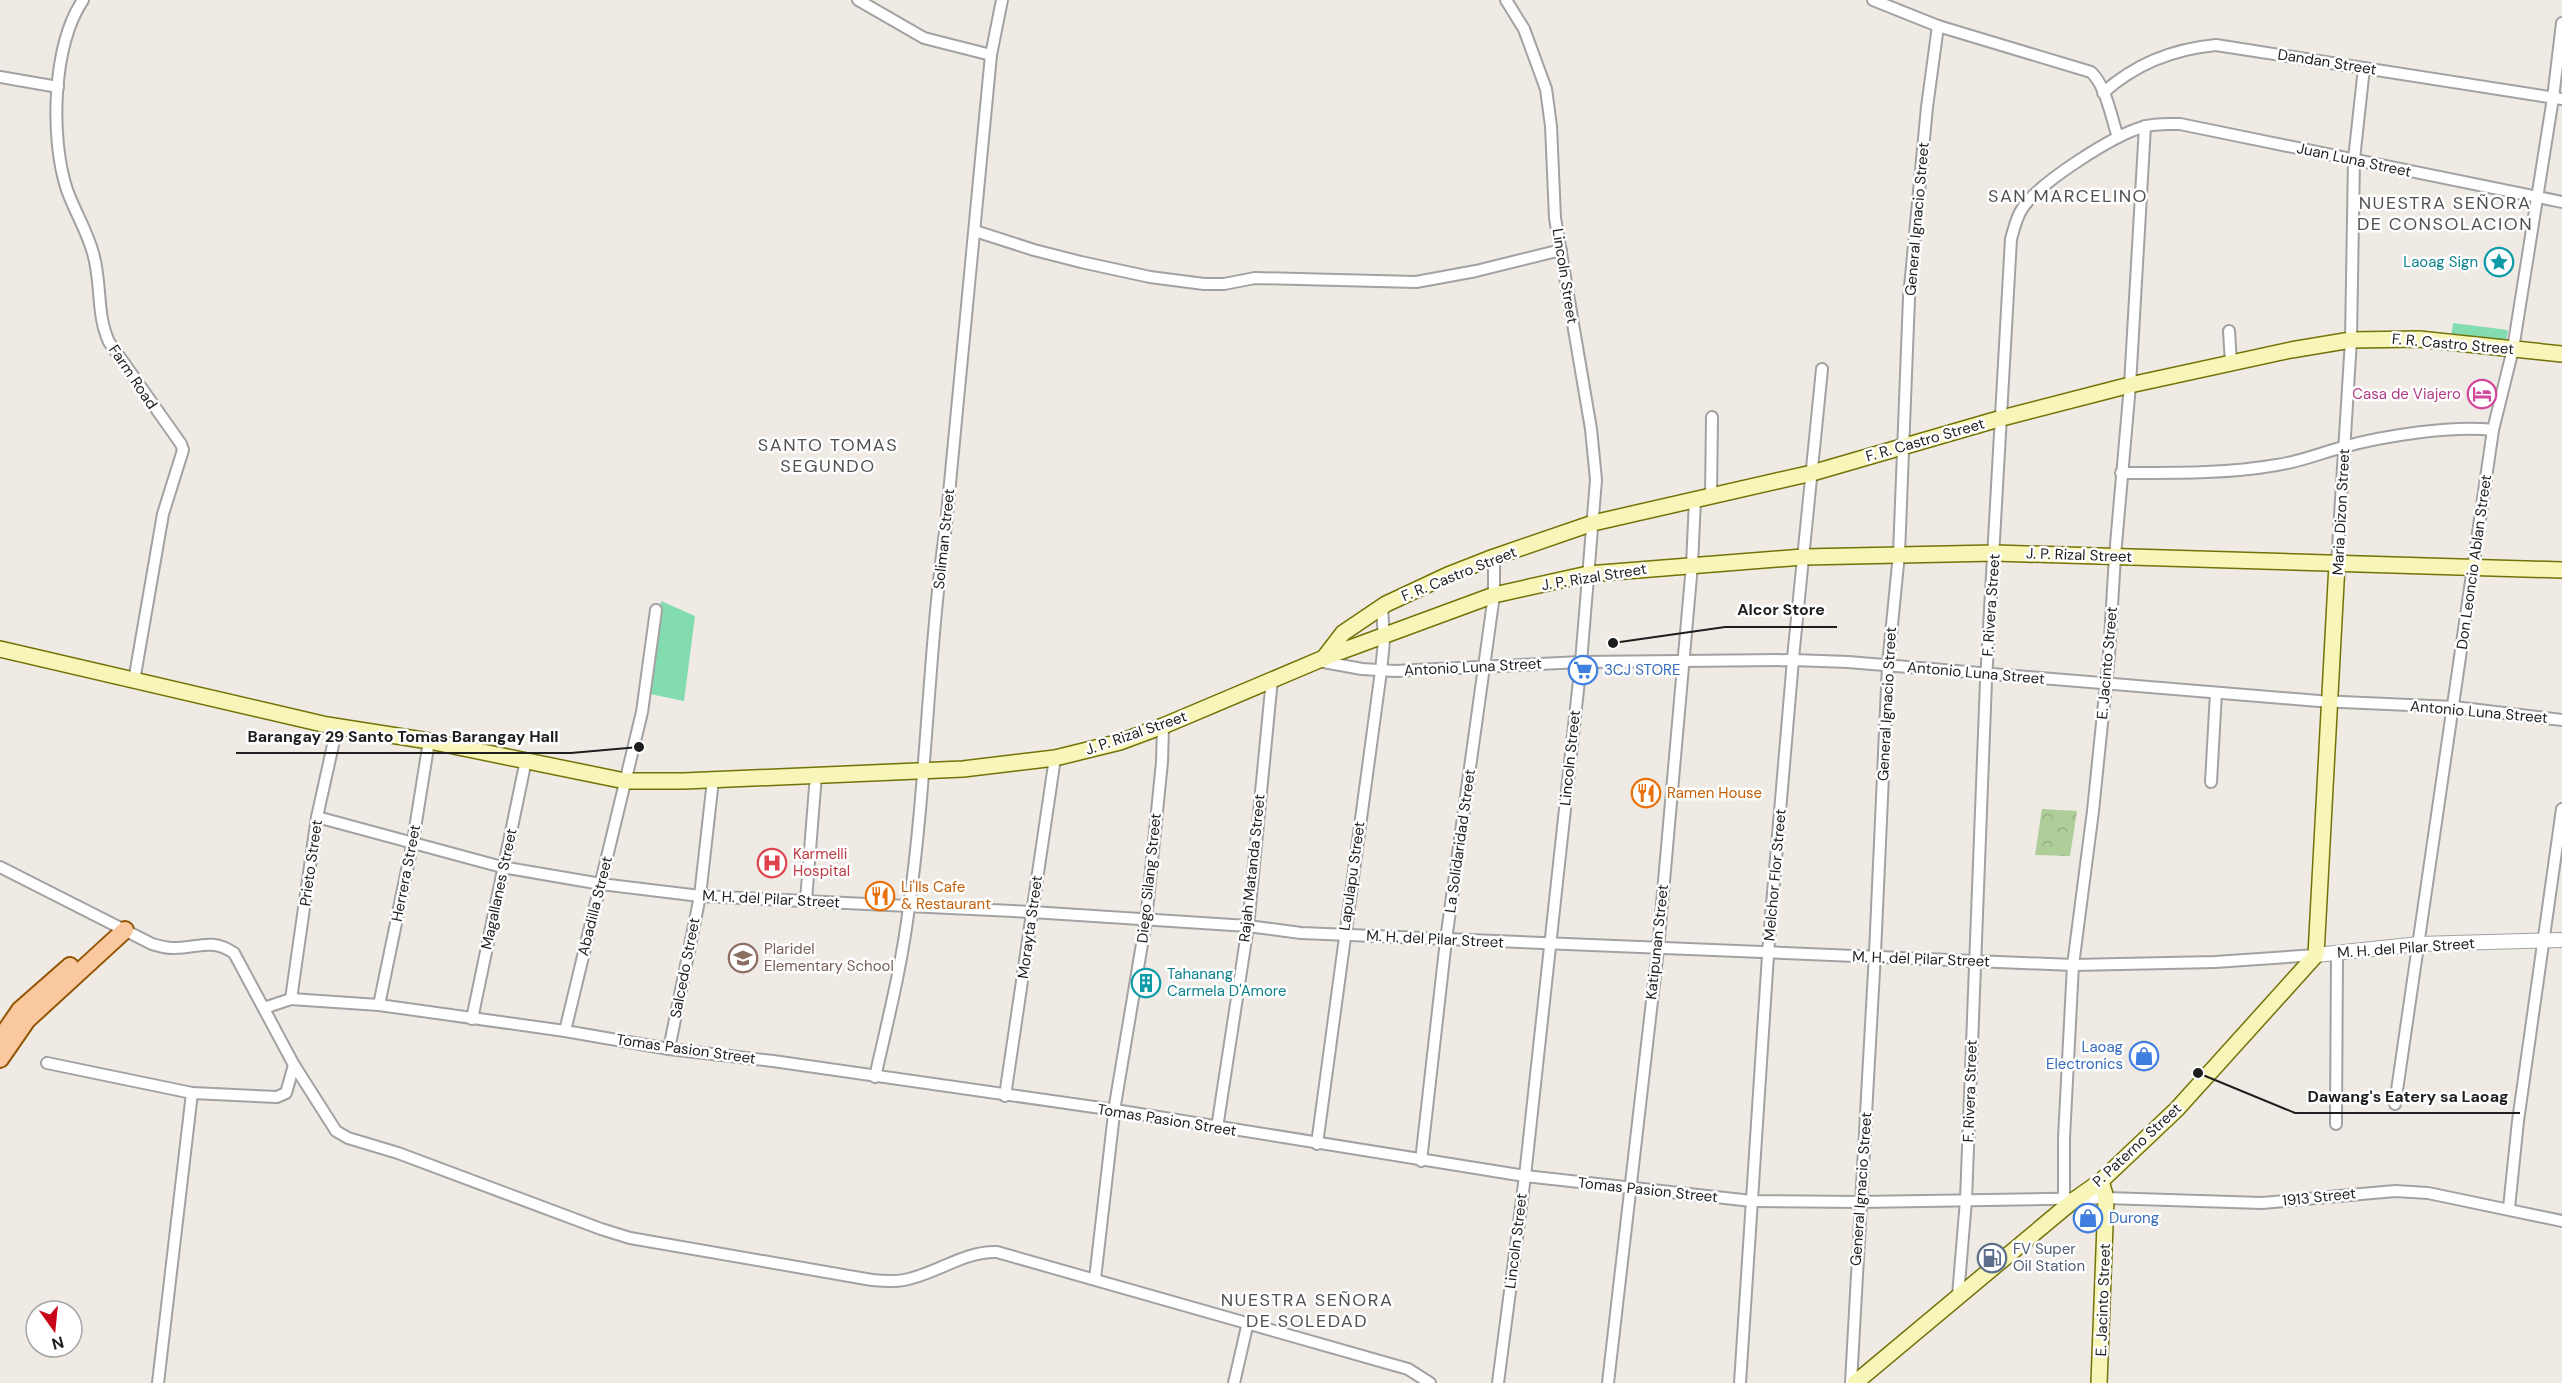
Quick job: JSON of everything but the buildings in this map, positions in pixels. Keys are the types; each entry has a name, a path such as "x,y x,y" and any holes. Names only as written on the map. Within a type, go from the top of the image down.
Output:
{"main road":[{"name":"F. R. Castro Street","path":"1320,660 1343,633 1382,606 1448,575 1593,523 1812,473 2002,418 2130,385 2351,340 2419,339 2562,354"},
{"name":"J. P. Rizal Street","path":"0,649 337,727 429,741 625,780 657,782 924,771 1055,758 1120,742 1320,660 1494,595 1588,574 1803,557 1995,552 2562,570"},
{"name":"Maria Dizon Street","path":"2316,956 2337,564"},
{"path":"0,1039 20,1010 120,928"},
{"path":"0,1059 27,1020 120,928"},
{"name":"P. Paterno Street","path":"1853,1383 2069,1200 2101,1181 2200,1086 2316,956"},
{"name":"E. Jacinto Street","path":"2099,1383 2106,1198 2101,1181"}],"street":[{"name":"Farm Road","path":"83,0 67,35 58,87 60,166 68,192 93,252 98,275 103,328 120,358 183,450 163,514 134,681"},
{"path":"858,0 924,38 991,55"},
{"name":"Soliman Street","path":"876,1077 898,979 909,906 924,771 940,567 991,55 1002,0"},
{"name":"Lincoln Street","path":"1498,1383 1525,1176 1581,662 1596,466 1555,218 1551,126 1546,89 1524,29 1506,0"},
{"path":"1873,0 1907,16 2027,55 2082,68 2096,77 2118,137"},
{"name":"Don Leoncio Ablan Street","path":"2395,1104 2493,430 2513,348 2537,198 2557,98 2562,23"},
{"name":"General Ignacio Street","path":"1853,1383 1860,1202 1875,958 1888,665 1899,554 1909,298 1927,107 1938,26"},
{"name":"Dandan Street","path":"2103,93 2121,77 2143,64 2167,55 2216,45 2557,98"},
{"name":"Maria Dizon Street","path":"2337,564 2351,340 2354,159 2364,68"},
{"path":"0,77 58,87"},
{"name":"Juan Luna Street","path":"2145,126 2161,123 2180,124 2562,202"},
{"name":"F. Rivera Street","path":"1958,1296 1966,1200 1987,674 2011,239 2022,208 2043,187 2118,137 2145,126"},
{"name":"E. Jacinto Street","path":"2069,1200 2064,1138 2073,965 2093,811 2104,684 2111,636 2121,473 2130,385 2145,126"},
{"path":"975,231 1081,262 1150,277 1204,284 1264,278 1416,282 1476,271 1561,250"},
{"path":"2229,331 2231,363"},
{"name":"Melchor Flor Street","path":"1740,1383 1768,954 1793,660 1822,369"},
{"path":"1711,496 1712,417"},
{"path":"2121,473 2206,473 2244,470 2295,462 2345,446 2446,430 2493,430"},
{"name":"Katipunan Street","path":"1608,1383 1658,949 1692,565 1695,500"},
{"name":"La Solidaridad Street","path":"1421,1161 1446,940 1494,595 1494,557"},
{"name":"Lapulapu Street","path":"1317,1144 1381,671 1384,636 1382,606"},
{"name":"Abadilla Street","path":"565,1031 642,712 656,610"},
{"name":"Antonio Luna Street","path":"1320,660 1381,671 1581,662 1793,660 1888,665 2330,702 2454,707 2562,720"},
{"name":"Rajah Matanda Street","path":"1217,1128 1248,926 1272,679"},
{"path":"2211,782 2216,693"},
{"name":"Diego Silang Street","path":"1095,1279 1115,1110 1146,920 1162,762 1163,726"},
{"name":"Prieto Street","path":"291,999 317,817 337,727"},
{"name":"Herrera Street","path":"379,1005 413,841 429,741"},
{"name":"Morayta Street","path":"1005,1096 1055,758"},
{"name":"Magallanes Street","path":"472,1018 526,760"},
{"path":"806,900 816,776"},
{"name":"Salcedo Street","path":"669,1049 700,896 712,780"},
{"path":"2509,1208 2518,1121 2562,809"},
{"name":"M. H. del Pilar Street","path":"317,817 413,841 502,867 601,884 700,896 1032,912 1248,926 1301,933 2073,965 2169,964 2316,956 2420,944 2562,940"},
{"path":"0,867 152,944 169,949 203,944 224,946 234,953 294,1065 326,1117 336,1131 348,1138 398,1153 630,1238 872,1280 902,1281 971,1254 985,1252 1014,1256 1407,1369 1420,1374 1431,1383"},
{"path":"2336,1124 2337,953"},
{"name":"Tomas Pasion Street","path":"264,1008 291,999 379,1005 565,1031 669,1049 773,1061 1115,1110 1421,1161 1629,1188 1752,1201 2069,1200"},
{"path":"47,1062 192,1093 282,1096 286,1093 294,1065"},
{"path":"158,1383 192,1093"},
{"name":"1913 Street","path":"2069,1200 2106,1198 2262,1203 2395,1191 2428,1193 2509,1208 2562,1221"},
{"path":"1234,1383 1248,1322"}],"green space":[{"path":"2453,323 2508,330 2506,343 2451,338"},
{"path":"661,601 695,616 684,701 650,694"},
{"path":"2042,809 2077,811 2070,856 2035,855"}],"place":[{"name":"Laoag Sign","path":"2499,262"},
{"name":"Casa de Viajero","path":"2482,394"},
{"name":"Alcor Store","path":"1613,643"},
{"name":"3CJ STORE","path":"1583,670"},
{"name":"Barangay 29 Santo Tomas Barangay Hall","path":"639,747"},
{"name":"Ramen House","path":"1646,793"},
{"name":"Karmelli Hospital","path":"772,863"},
{"name":"Li'lls Cafe & Restaurant","path":"880,896"},
{"name":"Plaridel Elementary School","path":"743,958"},
{"name":"Tahanang Carmela D'Amore","path":"1146,983"},
{"name":"Laoag Electronics","path":"2144,1056"},
{"name":"Dawang's Eatery sa Laoag","path":"2198,1073"},
{"name":"Durong","path":"2088,1218"},
{"name":"FV Super Oil Station","path":"1992,1258"}],"district":[{"name":"SAN MARCELINO","path":"2068,196"},
{"name":"NUESTRA SEÑORA DE CONSOLACION","path":"2445,213"},
{"name":"SANTO TOMAS SEGUNDO","path":"828,455"},
{"name":"NUESTRA SEÑORA DE SOLEDAD","path":"1307,1310"}]}
